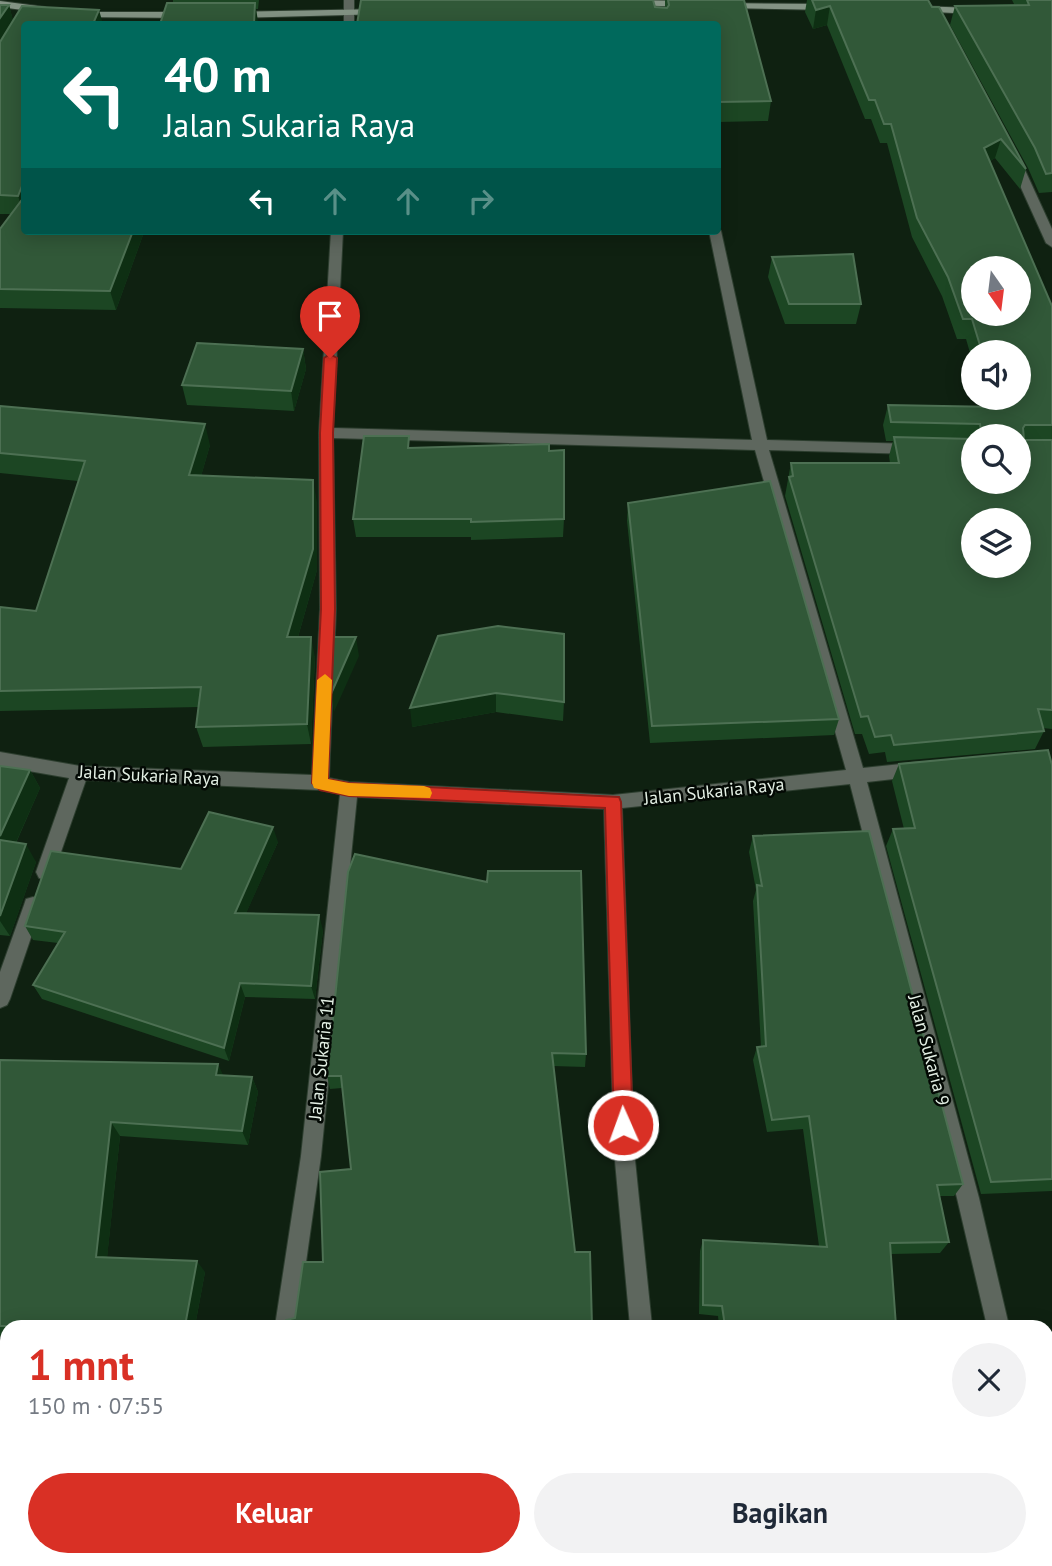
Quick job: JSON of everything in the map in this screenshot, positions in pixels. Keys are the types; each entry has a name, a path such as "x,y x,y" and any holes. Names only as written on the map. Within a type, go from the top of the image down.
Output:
{"street":[{"path":"349,0 349,19"},
{"path":"619,2 656,6 697,4"},
{"path":"0,4 30,13 197,15"},
{"path":"711,4 836,7"},
{"path":"906,9 985,11"},
{"path":"933,9 940,21"},
{"path":"225,15 349,19 387,12"},
{"path":"1007,146 1052,243"},
{"path":"320,783 328,609 326,433 337,235"},
{"name":"Jalan Sukaria 9","path":"716,235 761,446 856,775 968,1198 997,1320"},
{"path":"326,433 933,450"},
{"name":"Jalan Sukaria Raya","path":"0,759 80,773 320,783 349,789 613,802 934,768"},
{"path":"0,999 80,773"},
{"name":"Jalan Sukaria 11","path":"287,1320 311,1156 349,789"},
{"path":"613,802 624,1150 640,1320"}],"building":[{"path":"361,0 653,0 655,7 667,8 668,0 744,0 771,101 721,102 721,21 358,21"},
{"path":"812,0 928,0 932,7 939,7 1026,169 1001,139 984,148 1030,256 961,256 961,313 948,277 917,218 891,124 884,124 875,100 869,100 830,6 816,10"},
{"path":"1027,0 1052,0 1052,173 1046,174 1035,148 955,6 1029,5"},
{"path":"167,3 255,3 254,21 161,21"},
{"path":"0,5 9,5 0,18"},
{"path":"22,6 99,10 94,21 21,21 21,188 18,196 0,195 0,42"},
{"path":"21,201 21,235 131,235 110,291 0,289 0,229"},
{"path":"853,254 861,304 789,304 772,257"},
{"path":"1031,257 1052,306 1052,425 891,422 888,405 961,406 961,410 1031,410 1031,340 978,340 974,326 1031,326"},
{"path":"197,343 303,349 291,391 182,385"},
{"path":"0,406 205,424 189,475 313,480 313,549 287,637 311,637 307,724 196,727 201,687 0,691 0,607 36,611 85,461 0,453"},
{"path":"364,436 409,436 408,448 549,444 549,451 564,450 564,519 471,522 471,519 353,519"},
{"path":"894,437 961,439 961,494 1031,494 1031,440 1052,440 1052,710 1038,709 1044,731 894,745 891,735 875,737 868,716 861,717 789,477 793,476 791,463 899,463"},
{"path":"770,481 839,719 652,726 628,503"},
{"path":"498,626 564,634 564,702 496,693 410,708 438,636"},
{"path":"333,637 356,637 331,694"},
{"path":"1048,750 1052,765 1052,1179 991,1182 893,829 915,828 899,764"},
{"path":"0,766 30,770 0,836"},
{"path":"209,812 273,827 235,913 319,915 311,986 240,983 224,1048 33,985 65,932 25,926 51,851 181,869"},
{"path":"869,831 963,1184 937,1185 949,1242 890,1243 896,1320 724,1320 722,1306 703,1305 703,1240 827,1247 809,1116 772,1120 757,1047 766,1046 757,885 762,886 753,836"},
{"path":"0,840 26,844 0,916"},
{"path":"355,854 487,882 488,871 581,871 586,1054 552,1053 575,1252 590,1252 592,1320 286,1320 295,1318 303,1262 323,1262 320,1172 351,1169 341,1076 327,1076 348,872"},
{"path":"0,1060 218,1064 216,1075 252,1077 242,1131 111,1122 96,1257 197,1261 186,1320 0,1320"}],"slow traffic":[{"path":"325,680 320,783 349,789 424,793"}],"route":[{"path":"330,358 326,433 329,496 328,609 320,783 349,789 613,802 623,1125"}]}
